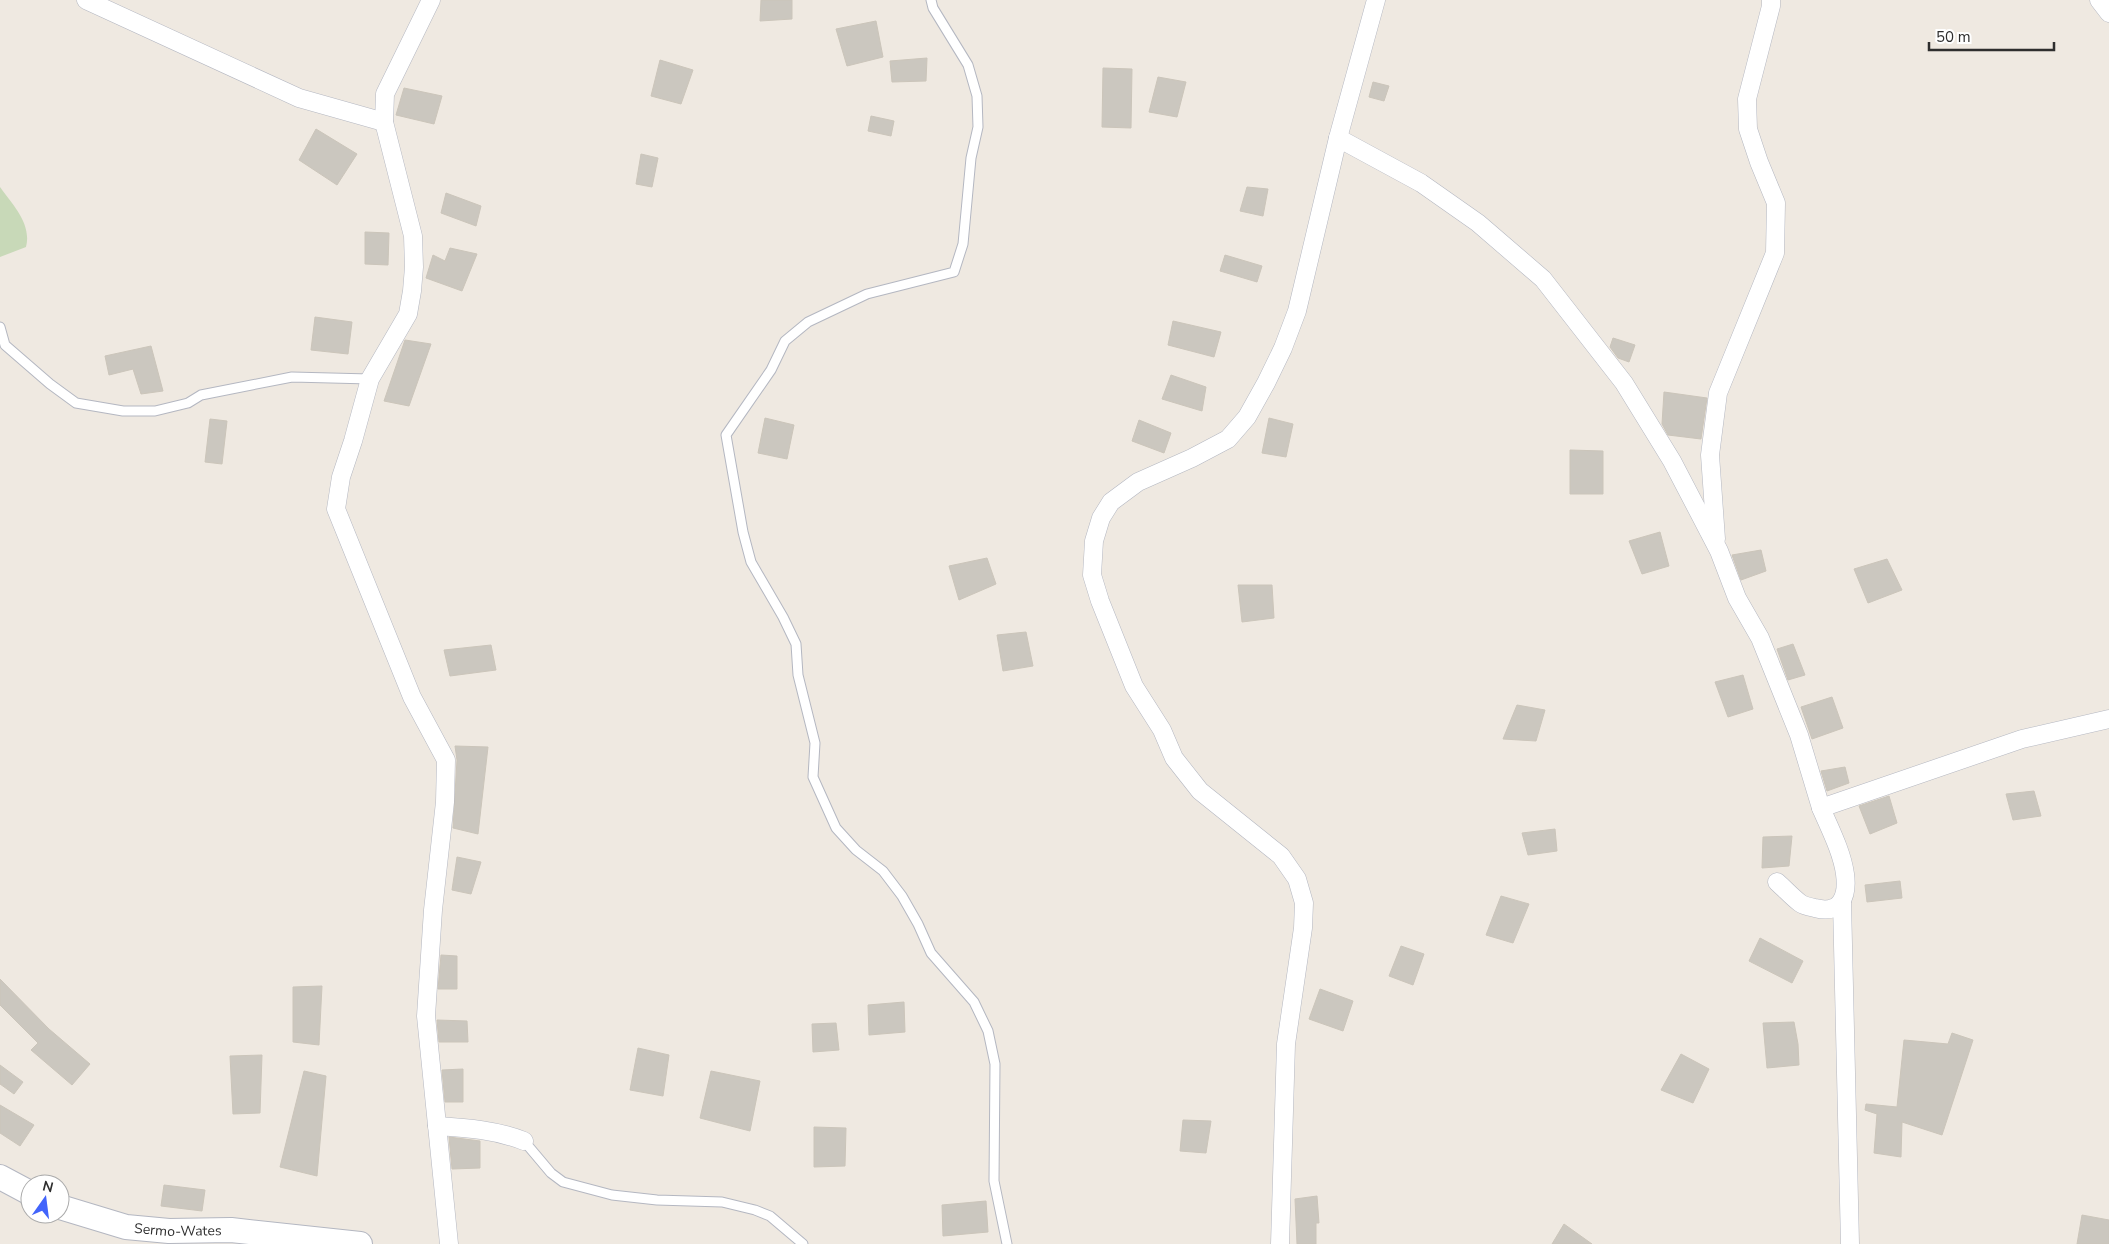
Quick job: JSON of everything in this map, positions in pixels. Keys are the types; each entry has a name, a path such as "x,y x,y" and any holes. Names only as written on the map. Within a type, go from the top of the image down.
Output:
{"main road":[{"path":"0,1177 20,1188"},
{"name":"Sermo-Wates","path":"70,1209 126,1227 169,1231 231,1230 360,1244"}],"street":[{"path":"86,0 299,98 384,122"},
{"path":"431,0 385,94 384,122 413,236 414,267 408,314 370,379 341,477 336,509 412,696 446,760 445,802 433,910 426,1016 449,1244"},
{"path":"1280,1244 1286,1044 1303,928 1304,903 1298,879 1281,856 1200,791 1174,758 1162,730 1134,686 1100,601 1092,575 1094,541 1101,518 1111,502 1138,482 1192,458 1228,438 1247,417 1283,348 1297,310 1338,138 1376,0"},
{"path":"1717,546 1710,455 1718,393 1775,253 1776,203 1748,129 1747,99 1771,0"},
{"path":"2098,0 2109,13"},
{"path":"1338,138 1421,183 1478,223 1543,279 1624,383 1672,461 1717,546 1737,598 1760,638 1796,726 1845,873 1846,892 1842,902 1850,1244"},
{"path":"1822,808 2022,739 2109,719"},
{"path":"1777,882 1802,904 1820,910 1834,908 1842,902"},
{"path":"437,1126 481,1129 506,1134 524,1141"}],"lane":[{"path":"931,0 933,8 968,65 977,96 978,126 971,158 963,244 954,272 867,294 808,322 785,341 772,370 726,434 743,532 751,562 783,617 796,644 798,675 815,742 813,777 836,828 856,850 883,871 902,896 918,924 931,953 974,1002 988,1031 994,1064 994,1181 1007,1244"},
{"path":"0,327 5,345 50,384 76,403 123,411 171,409 188,403 201,395 292,377 370,379"},
{"path":"524,1141 552,1173 563,1182 612,1195 657,1200 722,1202 755,1210 770,1216 803,1244"}],"green space":[{"path":"0,187 20,215 24,223 27,239 26,247 0,257"}],"building":[{"path":"761,0 792,0 792,19 760,21"},
{"path":"876,21 883,57 847,66 836,29"},
{"path":"927,58 926,81 892,82 890,61"},
{"path":"660,60 693,70 681,104 651,96"},
{"path":"1103,68 1132,69 1131,128 1102,127"},
{"path":"1158,77 1186,82 1177,117 1149,112"},
{"path":"1373,82 1389,86 1384,101 1369,97"},
{"path":"404,88 442,96 434,124 396,115"},
{"path":"871,116 894,121 891,136 868,131"},
{"path":"316,129 357,154 337,185 299,160"},
{"path":"641,154 658,158 652,187 636,184"},
{"path":"1247,187 1268,189 1263,216 1240,211"},
{"path":"446,193 481,206 476,226 441,213"},
{"path":"365,232 389,233 388,265 365,264"},
{"path":"450,248 477,254 462,291 426,278 433,255 445,261"},
{"path":"1225,255 1262,266 1257,282 1220,271"},
{"path":"315,317 352,322 348,354 311,350"},
{"path":"1173,321 1221,332 1214,357 1168,345"},
{"path":"1613,338 1635,345 1629,362 1618,358 1610,347"},
{"path":"405,340 431,344 409,406 384,401"},
{"path":"151,346 163,391 141,394 133,369 109,375 105,356"},
{"path":"1171,375 1206,387 1202,411 1162,399"},
{"path":"1664,392 1707,398 1701,439 1668,435 1662,424"},
{"path":"765,418 794,425 787,459 758,453"},
{"path":"1269,418 1293,424 1286,457 1262,453"},
{"path":"210,419 227,421 222,464 205,462"},
{"path":"1139,420 1171,433 1164,453 1132,441"},
{"path":"1570,450 1603,451 1603,494 1570,494"},
{"path":"1660,532 1669,566 1642,574 1629,541"},
{"path":"1761,550 1766,571 1741,580 1732,555"},
{"path":"987,558 996,584 959,600 949,566"},
{"path":"1887,559 1902,590 1868,603 1854,569"},
{"path":"1238,585 1272,585 1274,618 1242,622"},
{"path":"1026,632 1033,666 1003,671 997,635"},
{"path":"1793,644 1805,675 1788,680 1777,649"},
{"path":"491,645 496,670 450,676 444,650"},
{"path":"1743,675 1753,709 1728,717 1715,682"},
{"path":"1832,697 1843,728 1812,739 1801,707"},
{"path":"1517,705 1545,710 1536,741 1503,739"},
{"path":"455,746 488,747 478,834 453,828 457,760"},
{"path":"1845,767 1849,783 1827,791 1821,771"},
{"path":"2034,791 2041,816 2013,820 2006,794"},
{"path":"1889,796 1897,823 1870,834 1859,806"},
{"path":"1555,829 1557,851 1528,855 1522,833"},
{"path":"1792,836 1789,866 1762,868 1763,837"},
{"path":"457,857 481,862 471,894 452,890"},
{"path":"1900,881 1902,898 1867,902 1865,885"},
{"path":"1501,896 1529,904 1513,943 1486,935"},
{"path":"1760,938 1803,961 1792,983 1749,961"},
{"path":"1401,946 1424,954 1413,985 1389,976"},
{"path":"441,955 457,956 457,989 438,989"},
{"path":"0,979 49,1029 90,1064 72,1085 31,1050 38,1043 0,1005"},
{"path":"322,986 319,1045 293,1042 293,987"},
{"path":"1320,989 1353,1001 1343,1031 1309,1019"},
{"path":"904,1002 905,1032 869,1035 868,1005"},
{"path":"437,1020 467,1021 468,1042 439,1042"},
{"path":"1794,1022 1799,1065 1767,1068 1763,1023"},
{"path":"836,1023 839,1050 813,1052 812,1024"},
{"path":"1952,1033 1973,1040 1942,1135 1902,1122 1901,1157 1874,1153 1877,1114 1865,1110 1866,1104 1897,1107 1904,1040 1948,1044"},
{"path":"638,1048 669,1055 663,1096 630,1090"},
{"path":"1681,1054 1709,1069 1693,1103 1661,1090"},
{"path":"262,1055 260,1113 233,1114 230,1056"},
{"path":"0,1065 23,1082 14,1094 0,1084"},
{"path":"463,1069 463,1102 445,1102 442,1070"},
{"path":"304,1071 326,1076 317,1176 280,1167"},
{"path":"711,1071 760,1081 750,1131 700,1118"},
{"path":"0,1105 34,1125 20,1146 0,1133"},
{"path":"1183,1120 1211,1121 1206,1153 1180,1151"},
{"path":"814,1127 846,1128 845,1166 814,1167"},
{"path":"449,1137 480,1141 480,1168 452,1169"},
{"path":"164,1185 205,1190 202,1211 161,1206"},
{"path":"1317,1196 1319,1223 1316,1223 1316,1244 1297,1244 1295,1199"},
{"path":"986,1201 988,1232 943,1236 942,1205"},
{"path":"2082,1215 2109,1220 2109,1244 2077,1244"},
{"path":"1564,1224 1592,1244 1552,1244"}]}
